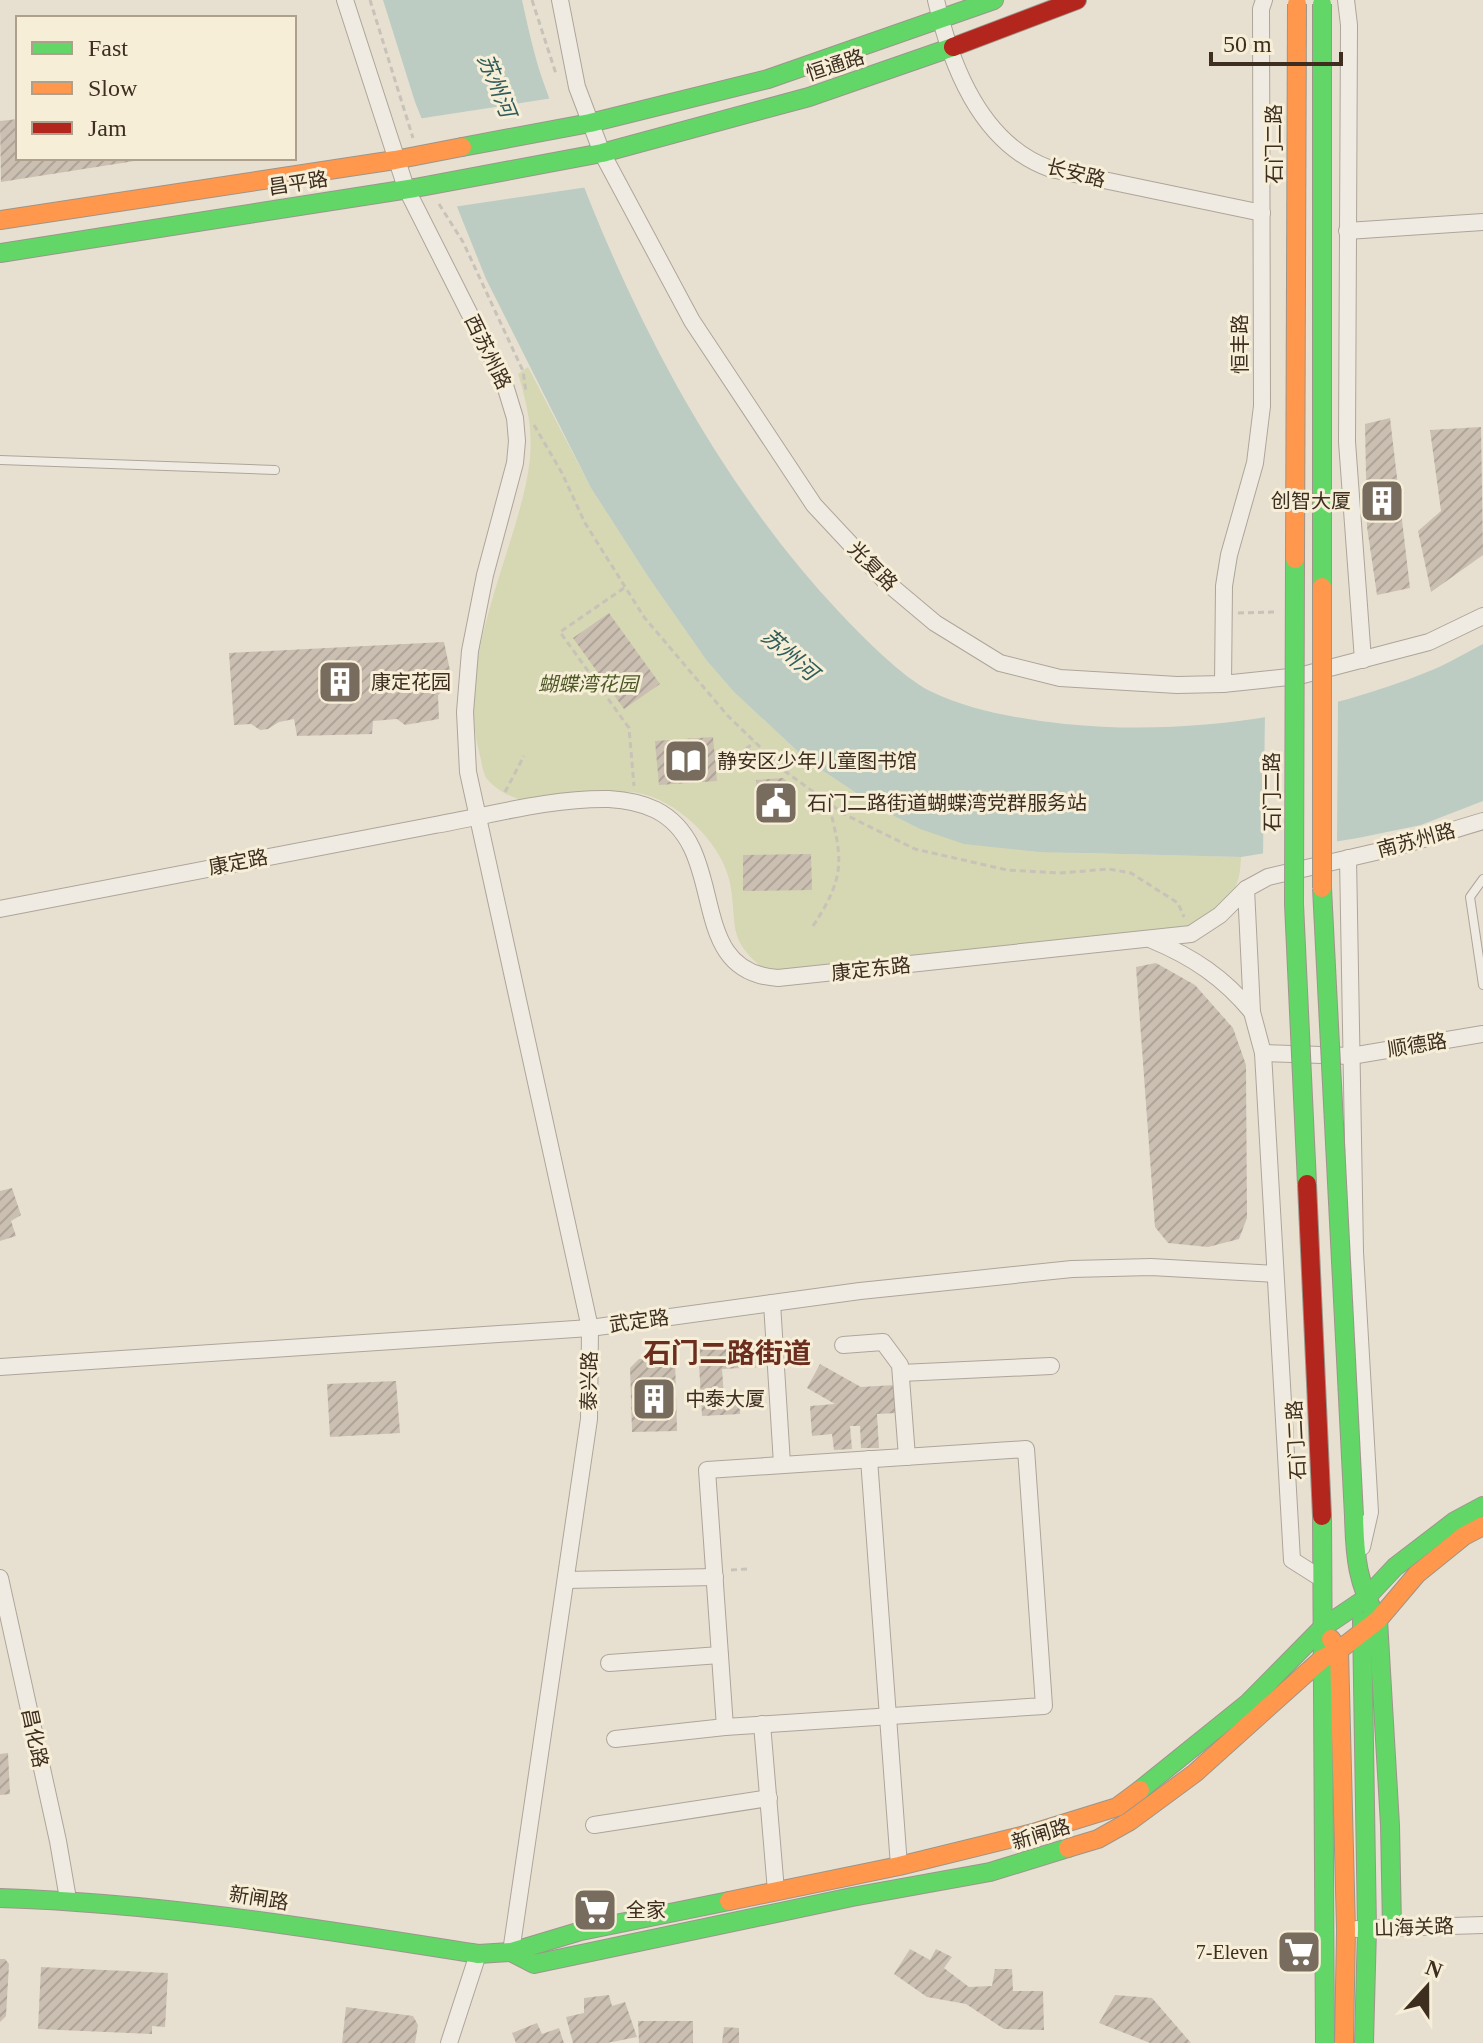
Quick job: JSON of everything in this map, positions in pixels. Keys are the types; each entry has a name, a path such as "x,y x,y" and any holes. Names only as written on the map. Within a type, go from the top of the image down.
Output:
{"main road":[{"name":"恒通路","path":"582,125 768,79 938,9 994,0"},
{"name":"恒通路","path":"594,154 809,97 1077,0"},
{"name":"石门二路","path":"1297,2 1294,904 1322,1516 1325,2043"},
{"path":"1322,2 1322,917 1355,1572 1365,1599 1378,1620 1390,1825 1392,1927"},
{"name":"昌平路","path":"0,220 395,160 582,125"},
{"name":"昌平路","path":"0,253 415,188 594,154"},
{"name":"新闸路","path":"0,1898 68,1899 173,1908 478,1954 511,1952 581,1931 899,1866 1033,1833 1117,1807 1174,1765 1248,1703 1322,1628 1365,1599 1395,1567 1455,1521 1483,1506"},
{"name":"新闸路","path":"511,1952 534,1964 852,1897 990,1872 1098,1839 1130,1821 1195,1773 1322,1659 1378,1620 1417,1574 1464,1536 1483,1526"},
{"path":"1364,2043 1367,1929 1360,1633 1365,1599"},
{"path":"1322,1628 1339,1650 1346,1930 1344,2043"}],"street":[{"name":"西苏州路","path":"345,0 406,188 504,382 516,429 515,463 479,601 467,678 465,739 477,817"},
{"name":"光复路","path":"560,0 582,125 594,154 619,189 700,335 814,505 885,581 935,623 1000,663 1060,678 1223,684 1299,676 1363,660 1429,642 1483,616"},
{"name":"恒丰路","path":"1223,684 1222,613 1229,555 1253,471 1262,406 1261,9 1264,0"},
{"path":"1346,0 1349,25 1347,442 1363,660"},
{"name":"长安路","path":"938,9 966,91 1003,138 1029,160 1051,169 1262,213"},
{"path":"1347,231 1483,222"},
{"name":"康定东路","path":"477,817 576,801 610,799 635,802 657,811 676,825 689,842 708,894 715,929 726,954 745,971 760,977 778,978 1191,934 1220,915 1246,889 1268,877 1348,858"},
{"name":"康定路","path":"0,909 477,817"},
{"name":"泰兴路","path":"477,817 590,1328 589,1419 511,1952"},
{"name":"南苏州路","path":"1348,858 1483,821"},
{"path":"1348,858 1355,1252 1370,1512 1355,1572"},
{"name":"石门二路","path":"1246,889 1252,1012 1263,1053 1292,1560 1322,1579"},
{"name":"石门二路","path":"1151,939 1186,954 1212,971 1234,990 1252,1012"},
{"name":"顺德路","path":"1263,1053 1351,1056 1483,1034"},
{"name":"武定路","path":"0,1367 590,1328 860,1291 1112,1267 1275,1274"},
{"path":"772,1303 782,1464"},
{"path":"843,1345 883,1342 900,1365 907,1457"},
{"path":"901,1373 1051,1366"},
{"path":"615,1739 762,1724 1044,1706 1026,1449 707,1470 725,1727"},
{"path":"869,1459 899,1866"},
{"path":"566,1580 715,1577"},
{"name":"昌化路","path":"0,1578 68,1899"},
{"path":"609,1663 720,1655"},
{"path":"762,1724 776,1891"},
{"path":"594,1825 769,1798"},
{"name":"山海关路","path":"1346,1930 1483,1925"},
{"path":"449,2043 478,1954"}],"lane":[{"path":"0,460 275,470"},
{"path":"1483,879 1470,897 1483,985"}],"path":[{"path":"370,0 418,155"},
{"path":"532,0 556,73"},
{"path":"426,184 463,242 523,371 526,395"},
{"path":"530,419 562,473 585,523 644,617 728,716 786,772 844,814 915,849 1007,870 1060,873 1109,869 1131,873 1178,903 1191,934"},
{"path":"624,588 560,632 629,728 635,802"},
{"path":"1222,613 1293,612"},
{"path":"746,749 754,742"},
{"path":"505,792 524,756"},
{"path":"813,926 831,898 839,873 837,834 828,802"}],"green space":[{"name":"蝴蝶湾花园","path":"528,367 591,488 707,661 734,692 808,761 882,810 920,829 1076,853 1241,857 1237,882 1228,900 1190,927 825,969 764,969 739,940 730,883 717,851 692,822 676,810 643,794 590,794 529,802 512,797 496,787 486,777 480,756 474,723 474,689 486,620 517,520 528,472 530,431 518,374"}],"water":[{"name":"苏州河","path":"383,0 522,0 543,81 595,215 651,337 683,396 755,510 796,563 849,622 919,685 962,704 1031,720 1111,727 1203,725 1295,712 1340,701 1434,669 1483,644 1483,801 1421,825 1241,857 1040,852 964,844 920,829 882,810 808,761 734,692 707,661 591,488 486,279 415,102"}],"pier":[{"path":"553,98 588,187 453,207 417,119"},
{"path":"1338,697 1337,845 1263,857 1265,713"}],"building":[{"path":"16,119 16,160 141,160 1,182 0,121"},
{"name":"创智大厦","path":"1390,418 1410,588 1377,595 1367,527 1365,424"},
{"path":"1481,427 1483,555 1431,592 1418,531 1441,511 1430,430"},
{"path":"609,613 660,684 624,709 573,638"},
{"name":"康定花园","path":"444,642 451,675 445,689 438,695 439,719 405,725 397,719 373,721 372,734 297,736 294,719 260,730 251,724 234,725 229,653"},
{"name":"静安区少年儿童图书馆","path":"713,737 717,781 659,785 655,741"},
{"name":"石门二路街道蝴蝶湾党群服务站","path":"783,778 793,787 795,819 759,822 756,780"},
{"path":"811,854 812,890 743,891 743,855"},
{"path":"1156,963 1195,985 1233,1028 1246,1065 1247,1218 1239,1239 1208,1247 1168,1243 1155,1227 1136,967"},
{"path":"12,1188 21,1215 11,1221 16,1236 0,1241 0,1191"},
{"path":"762,1344 763,1367 722,1369 724,1397 740,1396 740,1414 702,1416 698,1347"},
{"name":"中泰大厦","path":"675,1358 677,1431 632,1432 630,1368 639,1359"},
{"path":"820,1364 861,1387 895,1385 897,1413 877,1414 879,1448 861,1448 860,1426 850,1426 852,1449 834,1450 832,1434 812,1436 810,1406 835,1404 807,1388"},
{"path":"396,1381 400,1433 330,1437 327,1384"},
{"path":"8,1753 10,1794 0,1795 0,1754"},
{"path":"910,1949 930,1960 936,1949 952,1957 944,1968 969,1987 992,1986 995,1969 1012,1969 1013,1991 1043,1991 1044,2030 1004,2029 966,2004 927,1997 894,1974"},
{"path":"0,1959 5,1959 9,1964 6,2016 0,2022"},
{"path":"41,1967 168,1973 165,2027 152,2026 152,2034 38,2029"},
{"path":"609,1995 612,2006 625,2002 637,2037 607,2043 573,2043 566,2017 584,2013 584,1998"},
{"path":"1115,1995 1152,1998 1191,2043 1150,2043 1099,2023"},
{"path":"346,2007 413,2016 418,2025 415,2043 342,2043"},
{"path":"638,2021 693,2021 693,2043 639,2043"},
{"path":"537,2023 542,2034 559,2028 564,2043 516,2043 512,2033"},
{"path":"724,2027 739,2028 739,2043 722,2043"}],"traffic: fast":[{"path":"462,147 590,123 768,79 994,0"},
{"path":"1322,4 1322,587"},
{"path":"0,253 415,188 602,153 809,97 953,47"},
{"path":"1295,559 1294,904 1307,1184"},
{"path":"1322,888 1354,1516"},
{"path":"1140,1790 1248,1703 1322,1628 1365,1599 1395,1567 1455,1521 1483,1506"},
{"path":"1322,1516 1325,2043"},
{"path":"1354,1516 1358,1570 1378,1620 1390,1825 1392,1927"},
{"path":"1362,1621 1367,1929 1364,2043"},
{"path":"511,1952 534,1964 852,1897 990,1872 1068,1848"},
{"path":"0,1898 180,1911 478,1954 511,1952 581,1931 729,1901"}],"traffic: slow":[{"path":"1295,559 1297,4"},
{"path":"0,220 462,147"},
{"path":"1322,587 1322,888"},
{"path":"1068,1848 1098,1839 1130,1821 1195,1773 1322,1659 1378,1620 1417,1574 1464,1536 1483,1526"},
{"path":"1331,1639 1339,1650 1346,1930 1344,2043"},
{"path":"729,1901 899,1866 1033,1833 1117,1807 1140,1790"}],"traffic: jam":[{"path":"953,47 1077,0"},
{"path":"1307,1184 1322,1516"}],"place":[{"name":"创智大厦","path":"1382,501"},
{"name":"康定花园","path":"340,682"},
{"name":"静安区少年儿童图书馆","path":"686,761"},
{"name":"石门二路街道蝴蝶湾党群服务站","path":"776,803"},
{"name":"中泰大厦","path":"654,1399"},
{"name":"全家","path":"595,1910"},
{"name":"7-Eleven","path":"1299,1952"}],"district":[{"name":"石门二路街道","path":"727,1353"}]}
